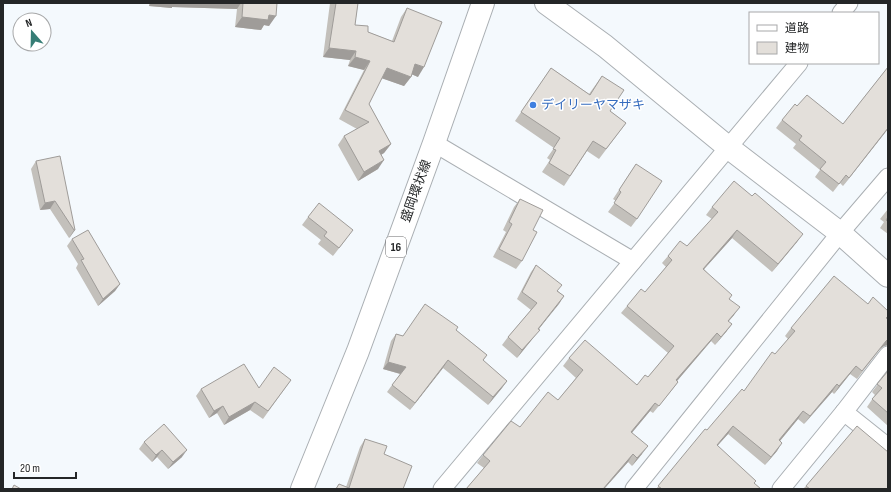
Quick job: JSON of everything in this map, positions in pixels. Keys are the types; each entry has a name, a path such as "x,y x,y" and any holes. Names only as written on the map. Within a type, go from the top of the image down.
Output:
{"main road":[{"name":"盛岡環状線","path":"302,489 358,351 434,143 483,3"},
{"path":"546,3 606,46 728,148 840,233 888,276"}],"street":[{"path":"842,12 849,3"},
{"path":"442,489 798,64"},
{"path":"434,143 633,262"},
{"path":"634,489 840,233 888,177"},
{"path":"781,489 888,355"},
{"path":"844,412 888,447"}],"building":[{"path":"243,3 277,3 276,16 269,15 268,20 242,17"},
{"path":"336,3 358,3 355,25 368,26 368,32 394,42 407,8 442,22 424,67 415,64 411,77 387,68 369,104 391,144 379,151 384,160 364,172 344,136 369,122 345,110 370,61 355,57 356,51 329,48"},
{"path":"888,67 888,128 849,178 846,175 839,184 820,169 826,162 799,140 802,136 782,120 795,104 797,106 807,95 843,124"},
{"path":"551,68 590,95 602,76 624,90 610,111 626,123 606,149 593,141 570,176 549,163 556,150 553,149 560,138 521,112"},
{"path":"60,156 75,230 55,201 45,203 36,161"},
{"path":"636,164 662,181 637,219 614,203 621,192 619,190"},
{"path":"734,181 752,196 755,193 803,234 778,264 737,230 703,269 732,295 729,299 740,307 728,321 732,324 721,337 717,333 676,380 678,382 659,406 655,403 631,432 648,446 637,458 633,454 603,489 466,489 490,461 483,455 511,421 520,427 548,392 558,400 583,370 569,358 585,340 637,385 645,375 648,377 674,346 627,306 641,289 645,292 672,260 668,256 680,241 687,246 718,212 712,207"},
{"path":"520,199 543,210 533,230 537,232 522,261 499,249 512,224 509,222"},
{"path":"319,203 353,230 339,248 324,236 327,232 308,217"},
{"path":"88,230 120,284 103,299 81,260 84,259 72,239"},
{"path":"536,265 562,285 557,291 564,296 538,329 540,330 522,350 508,337 537,303 522,292"},
{"path":"834,276 868,304 873,297 888,311 888,316 886,318 888,319 888,339 862,371 856,366 839,386 837,384 810,416 803,411 779,440 782,443 771,457 733,426 717,445 756,481 754,483 761,489 662,489 658,486 705,429 707,430 742,389 744,391 772,352 775,354 795,331 791,328"},
{"path":"425,304 458,327 456,330 487,355 483,360 507,381 493,397 448,360 415,403 392,385 406,367 388,362 396,334 403,336"},
{"path":"244,364 259,388 274,367 291,380 268,411 255,402 229,417 223,406 214,411 201,389"},
{"path":"888,371 888,413 872,399 882,388 877,384"},
{"path":"164,424 187,450 173,462 162,450 156,455 144,442"},
{"path":"857,426 888,452 888,489 810,489 806,486"},
{"path":"365,439 387,446 384,454 412,466 403,489 336,489 339,484 349,488"},
{"path":"14,485 21,489 12,489"}],"place":[{"name":"デイリーヤマザキ","path":"533,105"}]}
